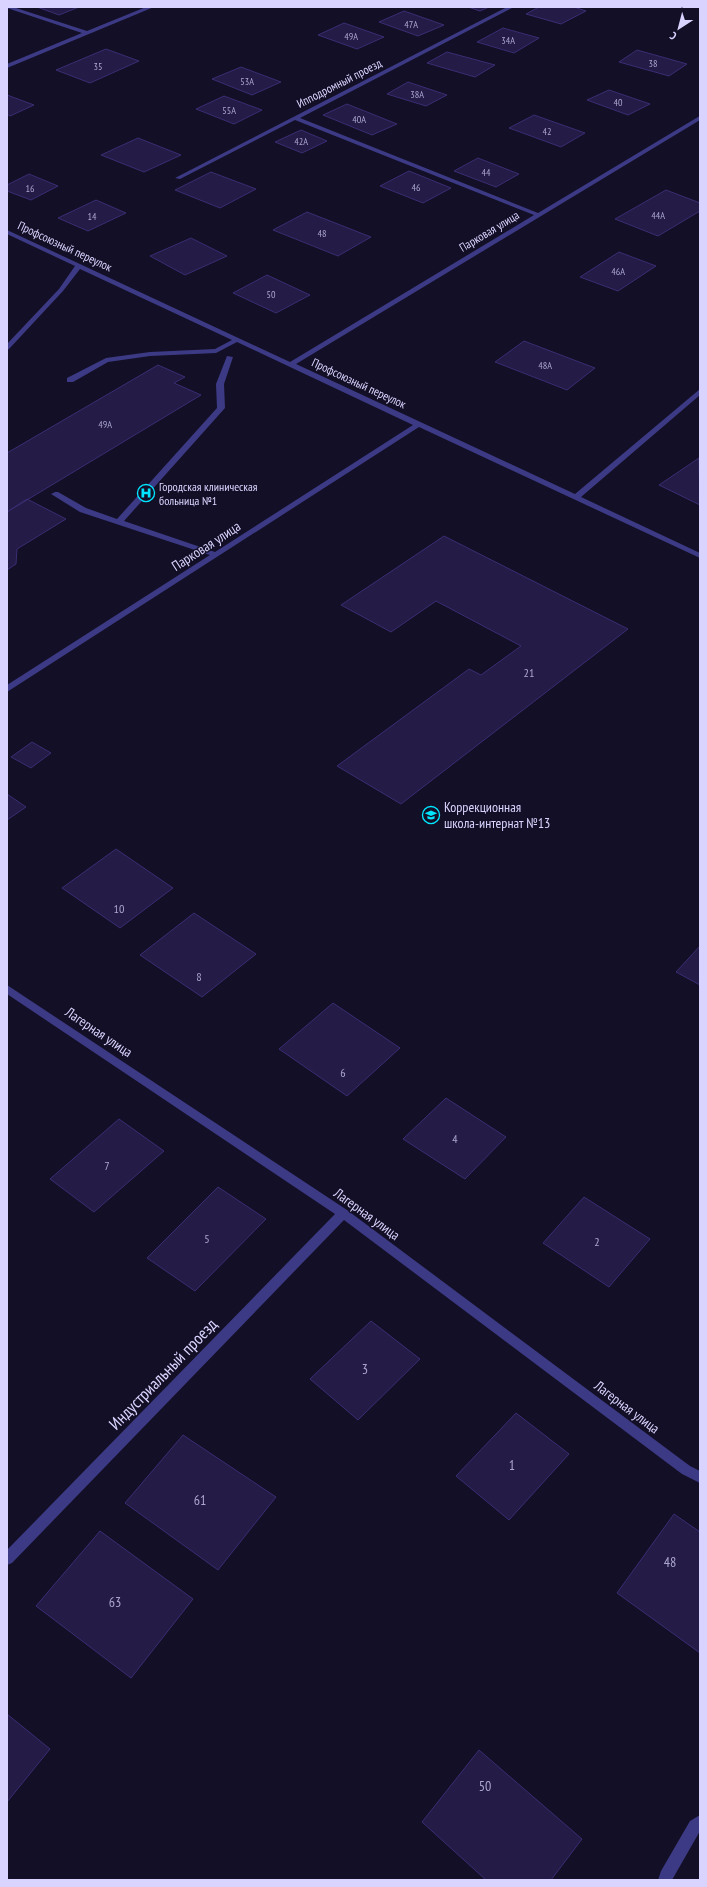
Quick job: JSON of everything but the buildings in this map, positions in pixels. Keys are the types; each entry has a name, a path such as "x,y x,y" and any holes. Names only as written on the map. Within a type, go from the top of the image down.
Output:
{"street":[{"path":"8,7 86,33"},
{"path":"7,66 151,7"},
{"name":"Ипподромный проезд","path":"178,178 511,7"},
{"path":"295,118 538,215"},
{"name":"Парковая улица","path":"291,364 700,118"},
{"name":"Профсоюзный переулок","path":"7,232 700,556"},
{"path":"7,347 61,290 79,265"},
{"path":"70,380 106,360 150,354 216,351 238,340"},
{"path":"119,522 221,408 220,384 229,357"},
{"path":"575,498 700,391"},
{"name":"Парковая улица","path":"7,689 418,425"},
{"path":"55,494 83,510 217,555"},
{"name":"Лагерная улица","path":"7,988 342,1213 686,1470 700,1477"},
{"name":"Индустриальный проезд","path":"7,1559 342,1213"},
{"path":"665,1880 695,1826 700,1822"}],"place":[{"name":"Городская клиническая больница №1","path":"146,493"},
{"name":"Коррекционная школа-интернат №13","path":"431,815"}]}
